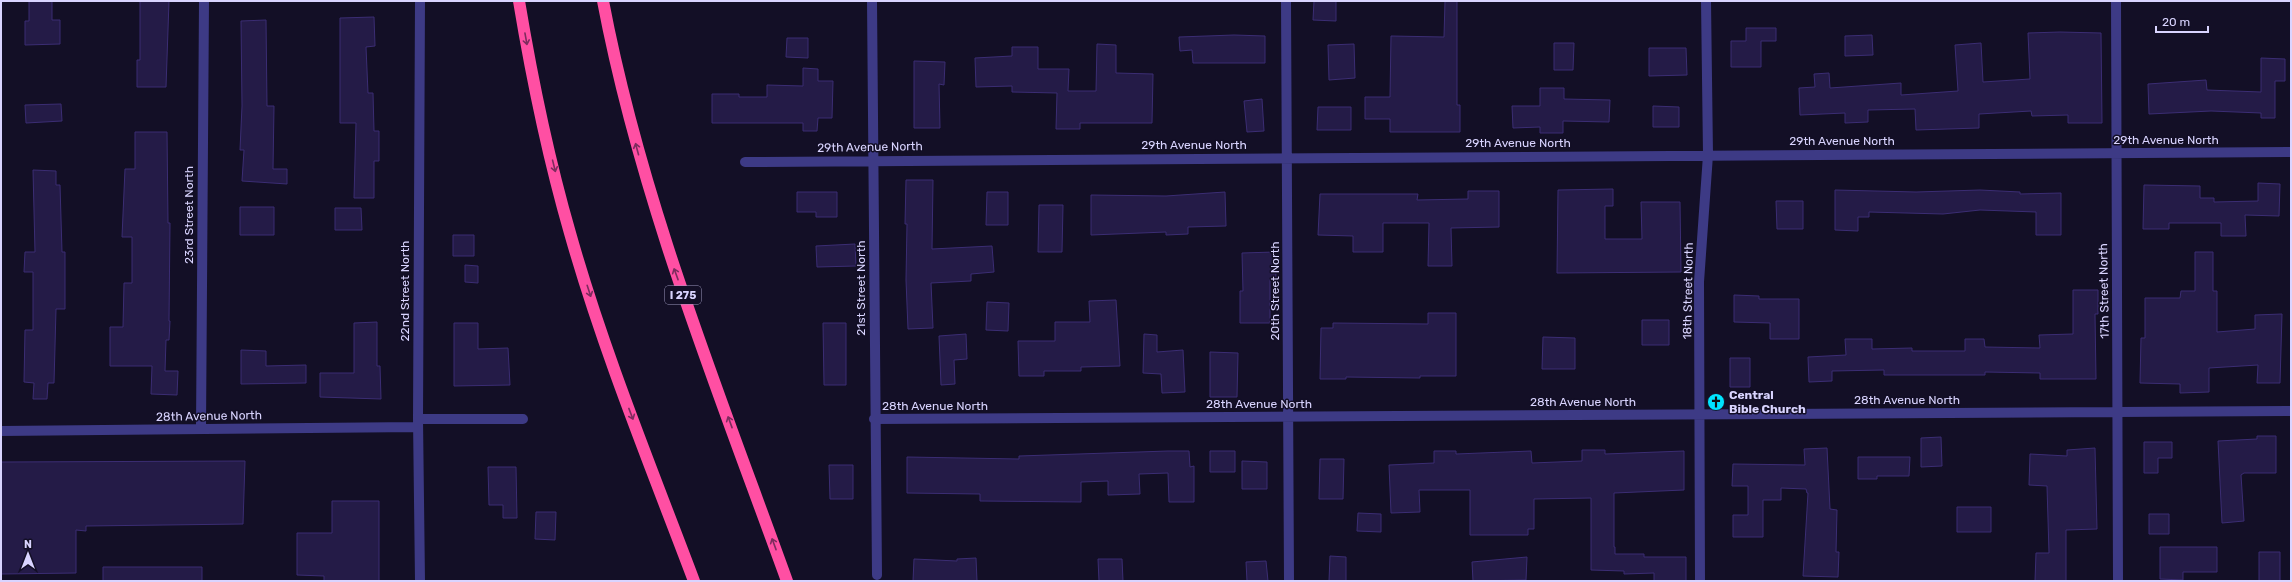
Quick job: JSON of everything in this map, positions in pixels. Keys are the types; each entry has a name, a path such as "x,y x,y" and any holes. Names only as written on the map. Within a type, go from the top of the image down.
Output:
{"highway":[{"path":"519,1 532,80 570,234 620,386 694,581"},
{"name":"I 275","path":"603,1 615,62 648,191 673,265 787,581"}],"street":[{"name":"23rd Street North","path":"201,429 204,1"},
{"name":"22nd Street North","path":"420,1 418,423 420,581"},
{"name":"21st Street North","path":"872,1 874,419 877,574"},
{"name":"20th Street North","path":"1286,1 1289,581"},
{"name":"18th Street North","path":"1700,581 1699,282 1708,155 1706,1"},
{"name":"17th Street North","path":"2116,1 2118,581"},
{"name":"29th Avenue North","path":"745,162 2291,152"},
{"name":"28th Avenue North","path":"874,419 2291,411"},
{"name":"28th Avenue North","path":"1,431 201,429 523,419"}],"building":[{"path":"29,1 52,1 52,20 60,20 60,44 25,45 25,21 29,21"},
{"path":"140,1 169,1 166,87 137,87 137,60 140,60"},
{"path":"1314,1 1336,1 1336,21 1313,20"},
{"path":"1445,1 1457,1 1457,105 1460,105 1460,132 1390,132 1390,119 1365,119 1365,97 1390,97 1391,36 1444,37"},
{"path":"374,17 375,46 366,47 368,93 373,93 374,131 379,131 379,161 374,161 374,198 354,198 356,123 340,123 340,18"},
{"path":"266,20 267,106 274,106 273,169 287,169 287,184 242,181 244,150 240,150 242,106 241,21"},
{"path":"1746,28 1776,28 1776,41 1761,41 1761,67 1731,67 1731,41 1746,41"},
{"path":"2028,33 2101,33 2102,123 2068,123 2068,115 2032,116 2031,111 1979,114 1979,128 1916,130 1915,109 1868,110 1868,122 1845,123 1845,113 1800,115 1799,88 1815,87 1814,74 1829,73 1830,88 1901,83 1901,95 1958,91 1955,45 1981,43 1983,82 2030,79"},
{"path":"1234,35 1265,36 1265,63 1193,63 1192,50 1180,51 1179,37"},
{"path":"1872,35 1873,55 1845,56 1845,36"},
{"path":"787,38 808,38 808,58 786,57"},
{"path":"1554,43 1574,43 1573,70 1554,70"},
{"path":"1097,44 1116,45 1116,73 1153,74 1152,123 1080,123 1080,129 1056,129 1057,93 1012,92 1012,86 976,87 975,58 1012,56 1012,47 1038,47 1038,69 1069,69 1068,91 1096,91"},
{"path":"1354,44 1355,78 1329,80 1328,45"},
{"path":"1649,48 1686,48 1687,75 1649,76"},
{"path":"2261,58 2285,59 2285,81 2275,81 2275,118 2261,118 2261,113 2211,111 2149,114 2148,84 2206,80 2207,90 2261,92"},
{"path":"914,61 945,62 944,85 939,84 940,128 914,128"},
{"path":"803,68 818,69 818,81 833,81 832,118 818,118 817,131 803,131 803,123 712,123 712,94 739,94 739,97 767,97 767,85 803,86"},
{"path":"1540,88 1564,88 1564,99 1610,100 1609,122 1563,121 1563,133 1540,133 1540,127 1513,128 1512,106 1540,106"},
{"path":"1262,99 1264,131 1247,132 1244,101"},
{"path":"61,104 62,121 26,123 25,105"},
{"path":"1653,106 1679,107 1679,127 1653,127"},
{"path":"1318,107 1351,107 1351,130 1317,130"},
{"path":"135,132 167,132 168,223 170,223 170,321 169,340 166,340 165,371 178,371 177,395 151,394 152,366 110,366 110,327 123,327 124,283 132,283 132,237 122,237 125,169 135,169"},
{"path":"33,170 56,171 56,185 60,185 62,252 65,252 65,309 56,309 54,383 48,383 47,399 33,399 34,383 24,382 25,330 33,330 33,272 24,272 25,252 35,252"},
{"path":"906,180 933,180 932,249 992,246 994,272 971,274 971,281 931,283 933,328 908,329 906,280 907,224 905,224"},
{"path":"2258,183 2280,184 2279,216 2245,215 2246,236 2221,236 2221,223 2169,223 2169,229 2143,229 2144,185 2200,186 2200,198 2214,198 2214,202 2258,201"},
{"path":"1613,189 1613,206 1605,206 1605,239 1642,239 1641,202 1680,202 1681,272 1557,273 1558,190"},
{"path":"1835,190 1916,192 1980,190 2020,192 2020,194 2061,193 2061,235 2036,235 2036,212 1980,210 1943,214 1869,212 1869,217 1858,217 1858,231 1835,230"},
{"path":"1468,191 1499,191 1499,227 1451,228 1452,266 1428,266 1429,223 1383,223 1383,252 1353,252 1353,236 1318,235 1320,194 1418,194 1417,200 1468,199"},
{"path":"797,192 837,192 837,217 816,217 816,212 797,212"},
{"path":"987,192 1008,192 1008,225 986,225"},
{"path":"1225,192 1226,226 1188,227 1188,234 1166,235 1166,232 1091,235 1091,195 1166,196"},
{"path":"1776,201 1803,201 1803,229 1777,229"},
{"path":"1039,205 1063,205 1062,252 1038,252"},
{"path":"240,207 274,207 274,235 240,235"},
{"path":"335,208 361,208 362,230 335,230"},
{"path":"453,235 474,235 474,256 453,256"},
{"path":"855,244 856,266 817,267 816,246"},
{"path":"1275,252 1276,279 1270,279 1270,323 1240,323 1240,291 1243,291 1242,253"},
{"path":"2195,252 2213,252 2213,291 2217,291 2217,332 2255,329 2255,315 2282,314 2280,383 2257,383 2258,365 2209,368 2209,392 2180,393 2180,384 2140,383 2141,338 2145,338 2145,298 2180,298 2181,291 2195,291"},
{"path":"465,265 478,266 478,283 465,282"},
{"path":"2073,290 2098,290 2098,314 2095,314 2096,379 2040,379 2040,373 1985,372 1985,375 1884,375 1884,370 1832,371 1832,381 1809,382 1808,357 1846,355 1845,339 1872,339 1872,349 1912,348 1912,351 1965,351 1965,339 1984,339 1985,347 2040,348 2039,335 2073,334"},
{"path":"1734,295 1759,296 1759,299 1799,299 1799,339 1770,339 1770,323 1734,322"},
{"path":"1116,300 1120,366 1081,367 1081,371 1044,371 1044,376 1019,376 1018,341 1055,341 1055,322 1090,322 1089,301"},
{"path":"987,302 1009,303 1008,331 986,330"},
{"path":"1428,313 1456,313 1456,376 1420,376 1420,378 1346,377 1346,379 1320,379 1321,328 1333,328 1333,323 1428,324"},
{"path":"1642,320 1669,320 1669,345 1642,345"},
{"path":"377,322 377,366 380,366 381,399 320,397 320,373 354,373 354,323"},
{"path":"454,323 478,323 478,349 508,348 510,385 454,386"},
{"path":"823,323 846,323 846,385 824,385"},
{"path":"966,334 967,359 954,360 955,384 941,385 939,336"},
{"path":"1144,334 1157,335 1157,352 1183,350 1185,392 1162,393 1161,374 1143,373"},
{"path":"1543,337 1575,338 1575,369 1542,369"},
{"path":"241,350 266,351 266,366 306,365 306,383 241,384"},
{"path":"1210,352 1238,353 1237,397 1210,397"},
{"path":"1730,358 1750,358 1750,387 1730,387"},
{"path":"2257,436 2276,436 2276,473 2244,473 2241,475 2244,521 2222,523 2218,441 2257,439"},
{"path":"1941,437 1942,466 1921,467 1921,438"},
{"path":"2144,442 2172,442 2172,458 2158,458 2158,473 2144,473"},
{"path":"1827,448 1830,509 1837,510 1836,552 1839,552 1838,577 1803,576 1808,493 1806,489 1781,488 1781,500 1763,500 1763,537 1733,537 1733,515 1748,515 1748,486 1732,486 1733,464 1805,465 1804,449"},
{"path":"2095,448 2097,529 2066,530 2066,581 2035,581 2036,553 2049,553 2047,486 2029,485 2030,454 2067,456 2067,450"},
{"path":"1582,450 1605,450 1605,454 1684,451 1684,490 1614,493 1614,547 1615,554 1644,554 1644,557 1686,557 1686,581 1654,581 1654,573 1624,574 1624,571 1591,570 1591,498 1534,499 1534,529 1528,529 1528,535 1470,535 1470,490 1419,490 1420,512 1391,513 1389,465 1434,463 1434,451 1456,451 1456,454 1531,451 1532,463 1582,461"},
{"path":"1189,451 1190,467 1194,466 1194,502 1169,502 1168,473 1139,474 1140,494 1108,495 1108,481 1081,482 1081,502 980,501 980,494 907,493 907,457 1019,459 1019,456"},
{"path":"1210,451 1235,451 1235,472 1210,472"},
{"path":"1858,457 1910,457 1909,476 1877,476 1877,479 1858,479"},
{"path":"1320,459 1344,459 1343,499 1319,499"},
{"path":"245,461 243,524 86,526 86,531 76,530 76,573 1,574 1,462"},
{"path":"1242,461 1267,462 1267,489 1242,489"},
{"path":"829,465 853,465 853,499 830,499"},
{"path":"488,467 516,467 517,518 503,518 503,505 489,505"},
{"path":"332,501 379,501 379,581 324,581 324,576 297,575 297,533 332,533"},
{"path":"1957,507 1991,507 1991,532 1957,532"},
{"path":"536,512 556,512 555,540 535,539"},
{"path":"1358,513 1381,514 1381,532 1357,531"},
{"path":"2149,514 2169,514 2169,534 2149,534"},
{"path":"2160,547 2217,547 2217,572 2183,572 2183,580 2160,579"},
{"path":"2259,552 2280,552 2280,581 2259,581"},
{"path":"1330,556 1346,557 1346,581 1329,581"},
{"path":"1527,557 1526,580 1473,581 1472,562"},
{"path":"976,558 977,581 913,581 914,559 957,561 957,559"},
{"path":"1098,559 1122,559 1123,581 1099,581"},
{"path":"1266,561 1268,581 1247,581 1246,562"},
{"path":"103,567 202,567 202,581 103,581"}],"place":[{"name":"Central Bible Church","path":"1716,402"}]}
